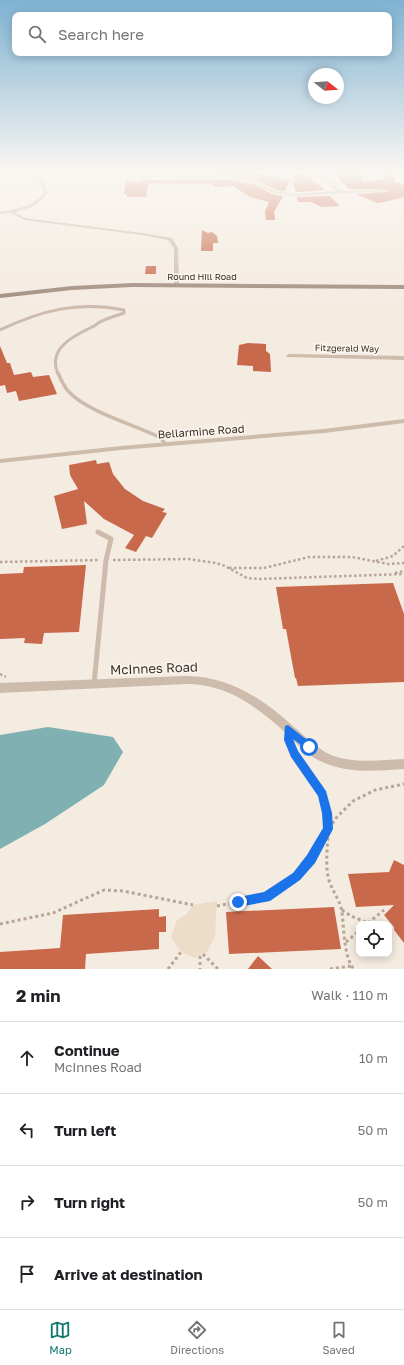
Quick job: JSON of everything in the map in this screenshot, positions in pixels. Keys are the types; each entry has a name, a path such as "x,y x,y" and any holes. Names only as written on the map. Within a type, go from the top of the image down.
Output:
{"main road":[{"name":"Round Hill Road","path":"0,296 72,288 177,285 404,287"}],"street":[{"path":"21,217 24,219 142,234 170,240 176,248 177,285"},
{"name":"Fitzgerald Way","path":"289,356 404,358"},
{"name":"Bellarmine Road","path":"0,461 165,444 324,431 404,421"},
{"name":"McInnes Road","path":"0,688 186,680 210,682 237,691 268,712 309,747 326,758 340,762 364,765 404,764"}],"lane":[{"path":"0,330 23,318 67,306 96,305 124,310 124,313 99,322 95,326 67,340 55,357 56,367 66,388 71,393 101,410 157,436 164,441 165,444"},
{"path":"94,684 106,560 112,539 98,532"}],"path":[{"path":"374,561 393,556 404,546"},
{"path":"228,568 264,568 309,557 352,557 388,564 404,563"},
{"path":"0,562 189,559 216,563 247,578 259,579 404,574"},
{"path":"394,574 404,571"},
{"path":"0,679 9,679"},
{"path":"288,729 288,740 295,754 323,794 327,813 328,829 326,858 328,878 342,910 347,954 353,968 330,969"},
{"path":"217,906 226,902 266,897 278,890 297,876 311,859 328,829 342,810 358,796 374,788 404,784"},
{"path":"0,924 53,913 104,890 122,891 193,905"},
{"path":"342,910 362,921"},
{"path":"371,921 384,910"},
{"path":"346,942 356,934"},
{"path":"168,969 181,952"},
{"path":"200,969 201,955 218,969"}],"shaded area":[{"path":"217,901 215,936 207,952 195,958 181,952 171,937 177,920 186,915 193,905"}],"water":[{"path":"48,727 113,737 123,752 104,785 45,824 0,849 0,735"}],"building":[{"path":"266,217 275,217 275,220 266,220"},
{"path":"202,230 208,233 212,232 217,236 218,243 213,243 213,251 201,251"},
{"path":"146,266 156,266 156,274 145,274"},
{"path":"248,343 266,344 266,351 270,354 271,372 253,371 253,366 237,365 239,345"},
{"path":"0,346 7,363 10,363 14,375 31,372 33,377 49,375 57,394 19,401 16,391 7,393 5,385 0,386"},
{"path":"96,460 97,464 109,462 113,474 125,489 143,501 165,509 162,512 167,513 152,538 146,536 136,552 125,548 134,535 104,519 84,501 87,524 62,529 54,496 78,489 70,475 69,465"},
{"path":"86,565 79,632 44,633 42,644 24,643 25,638 0,639 0,574 23,573 24,567"},
{"path":"393,583 404,614 404,682 298,686 295,678 286,629 283,629 276,587"},
{"path":"394,860 404,865 404,943 394,930 392,921 389,921 384,915 394,905 356,907 348,874 389,872"},
{"path":"334,907 341,949 229,954 226,912"},
{"path":"159,909 159,917 166,916 166,932 159,932 159,949 86,954 85,969 0,969 0,952 60,948 63,915"},
{"path":"258,956 272,969 248,969"}],"route":[{"path":"238,902 266,897 297,876 311,859 328,829 327,813 323,794 295,754 288,740 288,729 309,747"}]}
